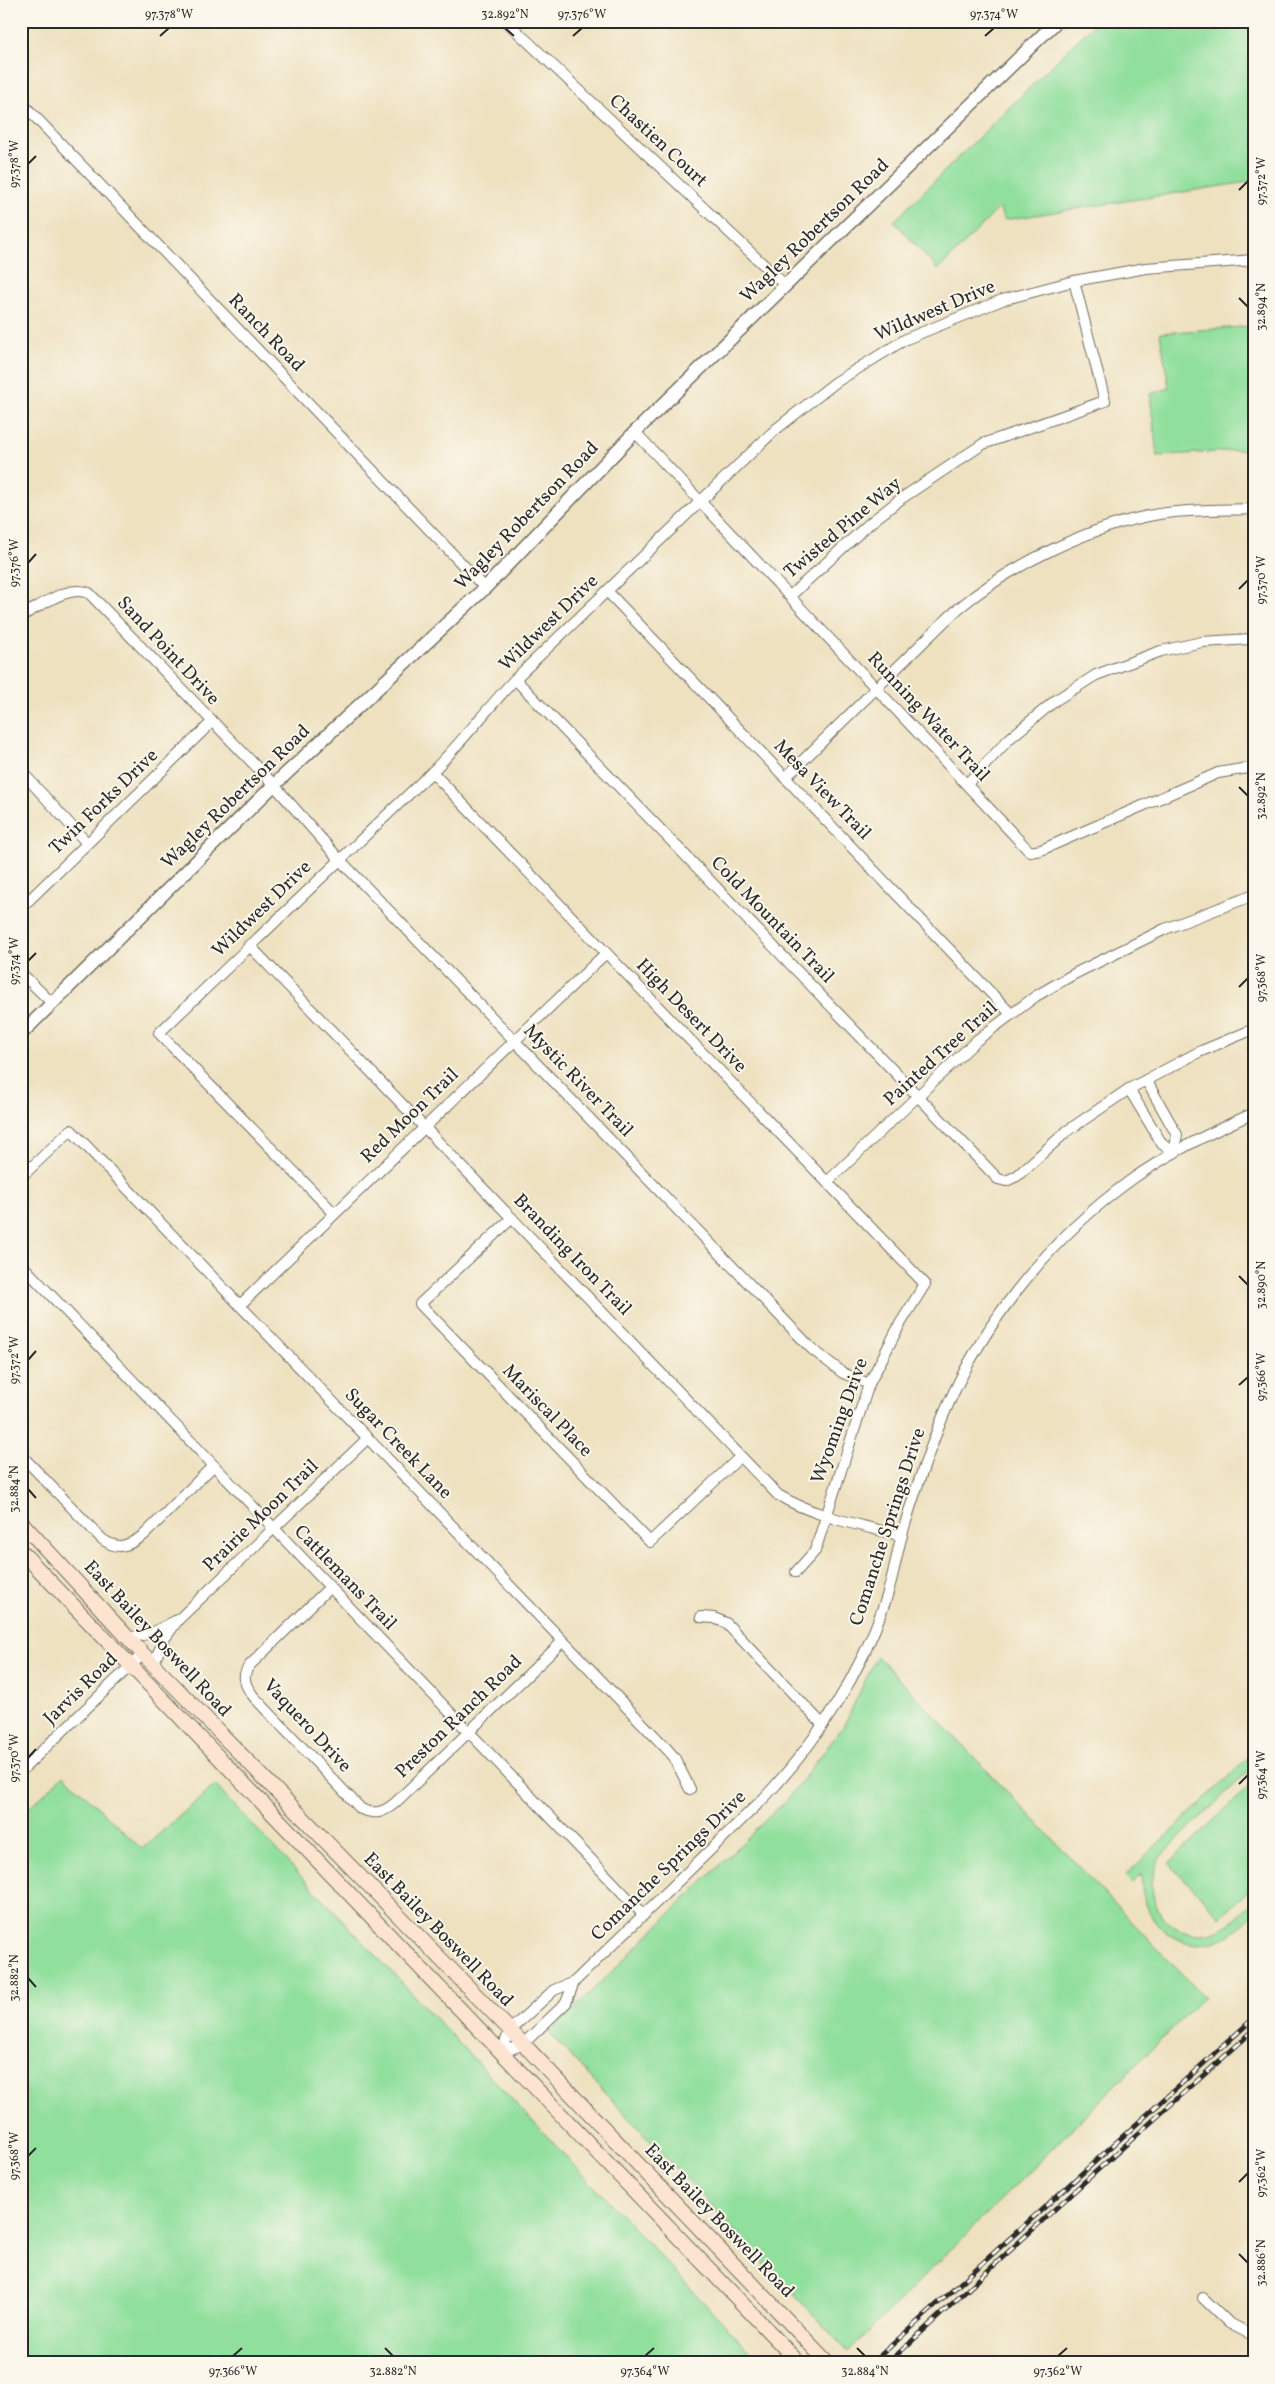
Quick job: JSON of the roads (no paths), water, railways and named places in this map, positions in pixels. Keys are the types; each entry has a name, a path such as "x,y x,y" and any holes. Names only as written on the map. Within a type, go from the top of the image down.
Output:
{"main road":[{"name":"East Bailey Boswell Road","path":"21,1522 148,1659 510,2030 828,2363"},
{"name":"East Bailey Boswell Road","path":"21,1552 501,2054 800,2363"},
{"path":"664,2223 680,2208"}],"street":[{"name":"Chastien Court","path":"506,21 786,286"},
{"name":"Wagley Robertson Road","path":"21,1034 274,786 485,588 635,432 1057,21"},
{"name":"Ranch Road","path":"21,102 485,588"},
{"name":"Wildwest Drive","path":"334,1213 159,1033 432,772 465,738 486,710 515,679 804,405 868,360 906,339 1002,300 1074,281 1156,267 1254,260"},
{"name":"Twisted Pine Way","path":"790,596 870,523 902,498 983,444 1105,401 1074,281"},
{"name":"Running Water Trail","path":"635,432 699,503 790,596 1030,852 1041,850 1218,773 1254,767"},
{"path":"785,778 959,608 998,580 1036,558 1088,535 1119,524 1158,514 1198,510 1253,509 1254,521"},
{"name":"Sand Point Drive","path":"21,616 64,594 80,589 89,593 274,786"},
{"name":"Mesa View Trail","path":"607,591 1011,1014"},
{"path":"967,784 1029,722 1056,700 1096,675 1161,651 1202,642 1251,639 1254,634"},
{"name":"Cold Mountain Trail","path":"515,679 993,1175 1006,1181 1017,1176 1067,1131 1129,1089"},
{"name":"Twin Forks Drive","path":"21,908 212,722"},
{"path":"21,771 87,842"},
{"name":"High Desert Drive","path":"432,772 925,1284"},
{"name":"Mystic River Trail","path":"274,786 340,859 812,1349 843,1373 869,1384"},
{"name":"Painted Tree Trail","path":"827,1182 978,1040 1011,1014 1074,974 1122,948 1200,913 1254,895"},
{"name":"Branding Iron Trail","path":"249,945 778,1495 792,1503 826,1515 902,1536"},
{"name":"Red Moon Trail","path":"240,1305 606,953"},
{"path":"21,973 53,1004"},
{"path":"1146,1080 1177,1135 1174,1153 1162,1144 1129,1089 1146,1080 1214,1046 1254,1029"},
{"name":"Comanche Springs Drive","path":"501,2054 510,2030 554,1990 574,1982 764,1798 784,1777 822,1724 850,1680 878,1619 887,1594 902,1536 945,1413 966,1368 998,1315 1049,1253 1081,1222 1132,1179 1174,1153 1254,1112"},
{"name":"Sugar Creek Lane","path":"21,1177 71,1130 667,1749 674,1757 690,1789"},
{"name":"Mariscal Place","path":"512,1218 420,1304 650,1542 740,1457"},
{"name":"Cattlemans Trail","path":"21,1264 644,1915"},
{"name":"Wyoming Drive","path":"796,1572 815,1550 869,1384 900,1324 925,1284"},
{"name":"Prairie Moon Trail","path":"148,1659 178,1620 368,1438"},
{"path":"21,1455 111,1546 120,1546 133,1542 144,1535 213,1466"},
{"name":"Vaquero Drive","path":"329,1588 245,1671 244,1679 247,1688 254,1697 361,1808 378,1813"},
{"path":"701,1617 714,1618 726,1623 822,1724"},
{"name":"Prairie Moon Trail","path":"128,1638 152,1633 178,1620"},
{"name":"Preston Ranch Road","path":"378,1813 395,1804 562,1642"},
{"name":"Jarvis Road","path":"21,1771 131,1666 148,1659"},
{"name":"Comanche Springs Drive","path":"501,2054 523,2044 566,2003 574,1982"},
{"path":"1203,2298 1229,2323 1254,2336"}],"railway":[{"path":"872,2363 1254,2018"},
{"path":"888,2363 1082,2184 1254,2030"}]}
